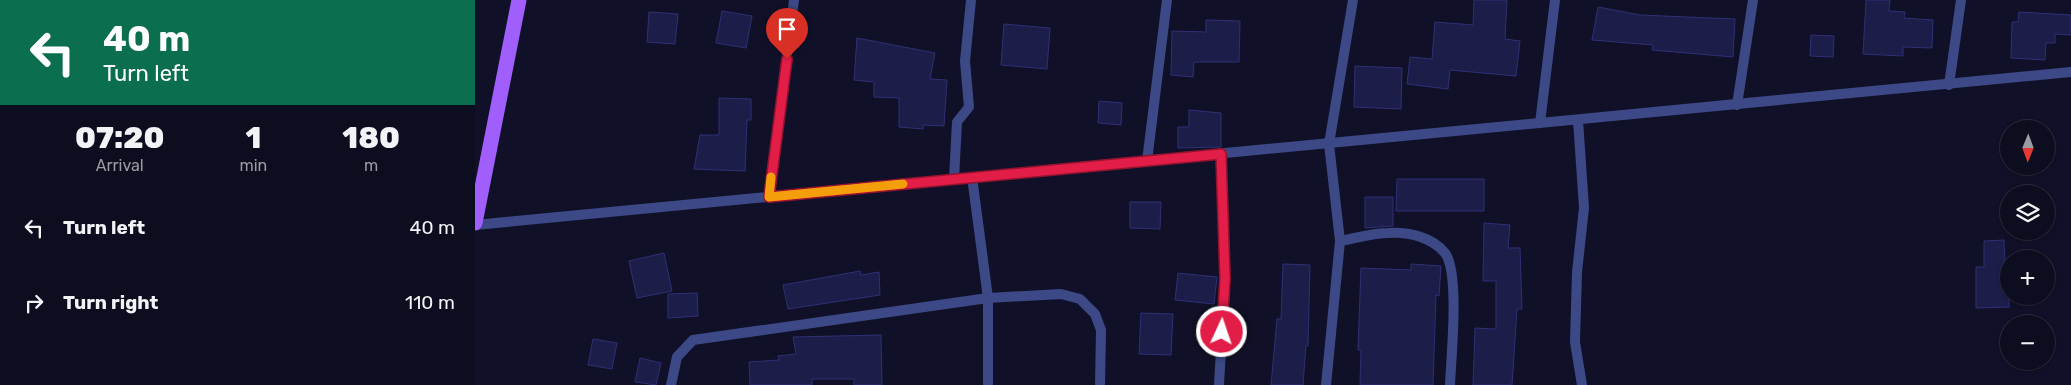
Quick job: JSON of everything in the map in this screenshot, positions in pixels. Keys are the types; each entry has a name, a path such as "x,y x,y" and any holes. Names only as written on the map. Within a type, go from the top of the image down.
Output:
{"main road":[{"path":"475,224 519,0"}],"street":[{"path":"769,197 795,0"},
{"path":"954,179 957,122 969,107 965,61 971,0"},
{"path":"1147,161 1167,0"},
{"path":"1326,385 1340,241 1329,144 1353,0"},
{"path":"1540,123 1555,0"},
{"path":"1737,105 1753,0"},
{"path":"1949,85 1961,0"},
{"path":"475,224 2071,72"},
{"path":"1578,120 1584,208 1577,272 1575,342 1582,385"},
{"path":"1219,385 1225,278 1221,154"},
{"path":"972,177 988,298 988,385"},
{"path":"1340,241 1389,232 1413,235 1429,240 1445,253 1452,269 1450,385"},
{"path":"671,385 677,357 693,340 988,298 1061,294 1080,299 1089,305 1095,314 1101,330 1100,385"}],"building":[{"path":"1474,0 1507,0 1505,39 1520,41 1516,76 1450,70 1448,89 1407,84 1410,57 1432,59 1435,22 1473,25"},
{"path":"1866,0 1890,0 1889,11 1905,12 1904,18 1933,20 1932,48 1903,47 1903,56 1863,54"},
{"path":"1598,7 1640,15 1735,19 1733,57 1652,50 1653,45 1592,40"},
{"path":"722,11 752,16 746,48 716,43"},
{"path":"649,12 678,14 675,44 647,42"},
{"path":"2019,12 2071,15 2071,35 2055,34 2055,43 2046,43 2045,60 2011,58 2012,22 2018,22"},
{"path":"1206,20 1240,21 1239,62 1194,62 1193,77 1171,75 1172,31 1206,32"},
{"path":"1004,24 1050,28 1047,69 1001,65"},
{"path":"1811,35 1834,36 1833,57 1810,56"},
{"path":"857,38 935,53 930,79 947,80 944,126 923,125 923,129 899,127 899,98 874,97 874,82 854,80"},
{"path":"1355,66 1402,68 1401,109 1354,107"},
{"path":"719,98 751,99 751,120 747,120 745,171 694,169 700,135 719,135"},
{"path":"1099,101 1122,103 1121,125 1098,123"},
{"path":"1189,110 1221,113 1221,147 1178,148 1178,127 1189,127"},
{"path":"1397,179 1484,179 1484,211 1396,211"},
{"path":"1365,197 1393,197 1393,226 1365,228"},
{"path":"1130,202 1161,202 1160,229 1130,228"},
{"path":"1484,223 1510,225 1508,248 1520,248 1522,309 1517,309 1512,385 1473,385 1475,328 1496,329 1496,281 1483,281"},
{"path":"2004,240 2004,250 2000,250 2000,305 2009,305 2009,307 1976,308 1976,267 1984,267 1984,241"},
{"path":"664,253 672,291 637,298 629,261"},
{"path":"1283,264 1310,265 1308,346 1306,346 1303,385 1271,385 1277,319 1281,319"},
{"path":"1411,264 1441,266 1439,296 1436,295 1433,385 1360,385 1361,350 1358,350 1361,268 1411,270"},
{"path":"860,271 861,275 879,272 880,295 788,309 783,285"},
{"path":"1178,273 1217,277 1214,304 1175,300"},
{"path":"697,293 698,316 668,318 668,294"},
{"path":"1141,313 1173,314 1171,355 1139,354"},
{"path":"881,335 882,385 854,385 854,379 812,379 812,385 750,385 749,362 779,360 778,356 796,354 793,337"},
{"path":"593,339 617,343 612,369 588,365"},
{"path":"640,358 661,363 656,385 635,382"}],"slow traffic":[{"path":"771,177 769,197 903,184"}],"route":[{"path":"787,59 769,197 1221,154 1225,278 1222,332"}]}
